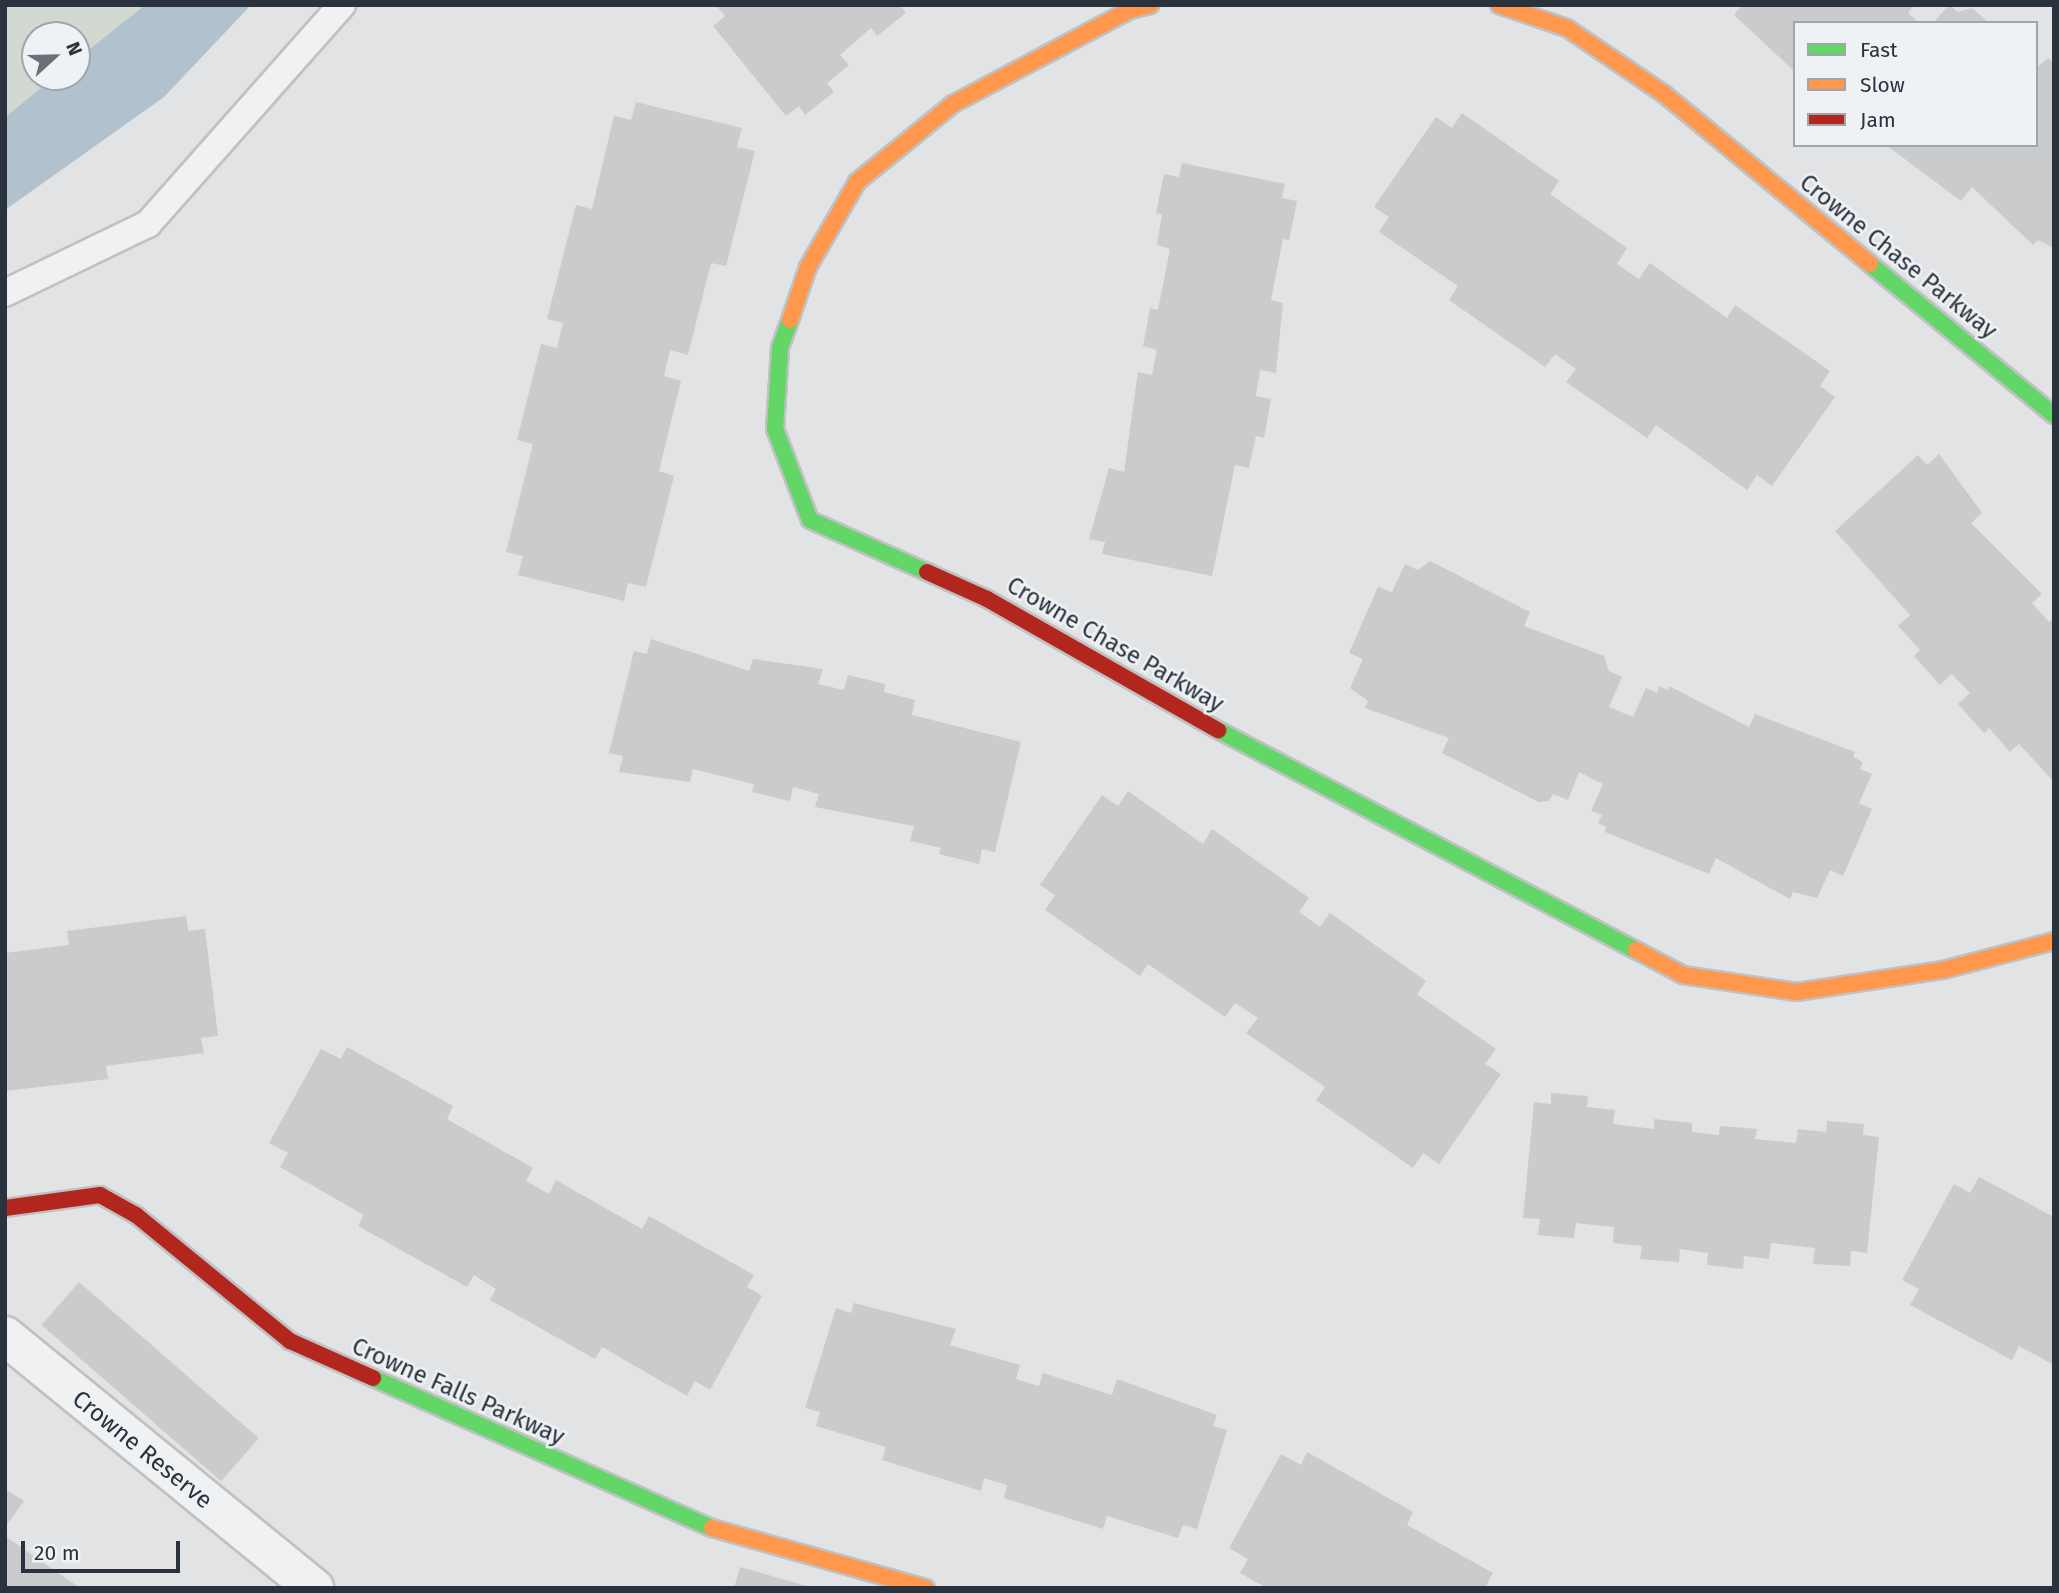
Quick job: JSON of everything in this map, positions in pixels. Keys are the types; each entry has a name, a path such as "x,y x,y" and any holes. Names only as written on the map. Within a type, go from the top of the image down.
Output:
{"street":[{"name":"Crowne Chase Parkway","path":"1150,5 1130,10 953,104 857,181 808,267 780,348 775,429 810,520 987,599 1246,746 1683,975 1797,992 1943,970 2054,942"},
{"name":"Crowne Chase Parkway","path":"1499,5 1567,28 1664,94 2054,415"},
{"name":"Crowne Falls Parkway","path":"5,1208 100,1195 136,1215 290,1341 693,1523 926,1588"},
{"name":"Crowne Reserve","path":"5,1336 314,1588"}],"lane":[{"path":"5,293 148,223 342,5"}],"shaded area":[{"path":"5,5 145,5 91,48 91,21 21,21 21,91 38,91 5,117"}],"water":[{"path":"145,5 251,5 164,97 5,210 5,117 38,91 91,91 91,48"}],"building":[{"path":"716,5 900,5 906,13 877,36 871,28 840,55 849,65 827,83 834,92 805,115 799,106 786,116 713,26 725,16"},
{"path":"1742,5 1914,5 1908,13 1917,21 1793,21 1793,70 1734,15"},
{"path":"1949,5 1958,12 1972,8 1987,21 1935,21"},
{"path":"2048,58 2054,63 2054,248 2038,240 2033,245 1972,187 1961,201 1889,147 2038,147 2038,66"},
{"path":"636,102 742,128 737,147 755,151 726,266 711,263 688,355 670,350 664,376 681,381 659,471 674,476 646,587 628,583 624,601 518,575 523,556 506,552 533,444 517,440 541,344 557,348 563,323 547,319 576,205 592,209 614,116 631,120"},
{"path":"1462,113 1559,181 1550,194 1627,248 1617,264 1639,279 1650,263 1727,318 1735,305 1830,371 1820,386 1835,397 1772,486 1757,475 1747,490 1656,425 1647,438 1566,382 1576,369 1555,354 1545,367 1449,300 1458,286 1379,232 1389,217 1374,207 1436,117 1452,128"},
{"path":"1182,163 1285,184 1282,198 1297,201 1289,240 1283,239 1271,300 1283,303 1276,373 1260,370 1256,396 1271,399 1264,438 1256,436 1249,468 1235,465 1212,576 1102,554 1105,542 1089,539 1109,468 1124,472 1138,372 1152,375 1157,350 1143,346 1150,308 1158,310 1170,249 1157,245 1162,214 1156,213 1164,174 1179,177"},
{"path":"1939,454 1982,513 1971,523 2042,594 2032,603 2049,622 2054,618 2054,782 2019,744 2010,752 1989,728 1984,733 1958,704 1970,693 1952,674 1940,685 1914,656 1920,650 1898,626 1910,615 1835,531 1918,455 1927,465"},
{"path":"1430,561 1530,612 1524,626 1604,656 1609,671 1622,677 1609,707 1633,717 1646,688 1657,693 1659,686 1668,690 1669,686 1749,727 1755,714 1855,752 1853,757 1863,762 1860,769 1872,774 1859,803 1872,809 1843,876 1830,870 1817,898 1793,892 1790,899 1716,858 1709,874 1605,832 1606,827 1598,823 1602,815 1591,811 1603,784 1579,772 1568,800 1553,794 1549,801 1539,802 1442,753 1449,738 1365,708 1368,701 1350,688 1363,659 1349,653 1378,587 1392,592 1405,564 1418,570"},
{"path":"651,639 749,671 753,659 823,669 818,684 844,690 848,675 885,684 884,692 915,700 912,715 1021,742 995,852 982,849 979,864 939,854 941,848 910,841 914,826 815,807 819,794 793,787 790,801 752,792 754,784 693,769 690,782 619,772 623,756 609,753 634,651 647,654"},
{"path":"1128,791 1203,844 1212,829 1309,898 1299,912 1320,927 1330,913 1426,981 1417,994 1496,1049 1485,1064 1501,1074 1439,1164 1423,1153 1413,1168 1316,1100 1325,1087 1246,1033 1258,1018 1235,1003 1225,1017 1148,964 1140,976 1045,910 1055,895 1040,885 1102,795 1118,806"},
{"path":"186,916 188,931 205,929 218,1036 201,1038 204,1053 106,1066 108,1079 5,1091 5,953 69,945 67,931"},
{"path":"347,1047 453,1106 447,1119 533,1168 526,1181 549,1194 556,1180 642,1229 649,1216 754,1275 747,1287 762,1296 710,1390 695,1381 687,1396 602,1347 595,1359 490,1300 496,1289 474,1275 467,1287 358,1226 364,1215 280,1167 288,1153 269,1143 321,1049 341,1059"},
{"path":"1551,1093 1588,1096 1587,1107 1615,1110 1613,1124 1654,1129 1654,1119 1692,1123 1692,1132 1719,1135 1720,1126 1757,1129 1755,1139 1796,1143 1798,1129 1826,1132 1827,1121 1864,1124 1863,1135 1879,1137 1867,1253 1851,1251 1850,1266 1813,1264 1815,1248 1771,1243 1769,1259 1744,1256 1743,1269 1707,1265 1708,1253 1680,1249 1679,1262 1640,1259 1642,1246 1613,1243 1614,1227 1576,1223 1574,1238 1538,1235 1540,1219 1523,1218 1534,1102 1551,1104"},
{"path":"1979,1177 2054,1217 2054,1365 2019,1346 2012,1360 1910,1305 1919,1289 1902,1280 1954,1184 1970,1193"},
{"path":"79,1282 259,1438 221,1481 42,1325"},
{"path":"854,1303 956,1329 950,1345 1020,1365 1016,1379 1039,1386 1043,1373 1112,1395 1117,1379 1217,1415 1213,1426 1227,1430 1197,1529 1183,1525 1178,1538 1107,1516 1103,1529 1004,1498 1007,1485 984,1478 981,1491 882,1460 886,1447 816,1426 820,1412 805,1408 836,1308 851,1313"},
{"path":"1307,1452 1413,1512 1407,1525 1493,1573 1485,1588 1267,1588 1240,1573 1248,1559 1229,1548 1281,1454 1301,1465"},
{"path":"5,1489 24,1501 5,1527"},
{"path":"5,1536 80,1588 5,1588"},
{"path":"740,1567 810,1587 810,1588 734,1588"}],"traffic: fast":[{"path":"1870,264 2054,415"},
{"path":"790,320 780,348 775,429 810,520 927,572"},
{"path":"1218,730 1636,950"},
{"path":"373,1378 712,1528"}],"traffic: slow":[{"path":"790,320 808,267 857,182 953,104 1130,10 1150,5"},
{"path":"1499,5 1567,28 1664,94 1870,264"},
{"path":"1636,950 1683,975 1797,992 1943,970 2054,941"},
{"path":"712,1528 926,1588"}],"traffic: jam":[{"path":"927,572 987,599 1218,730"},
{"path":"5,1208 100,1195 136,1215 290,1341 373,1378"}]}
